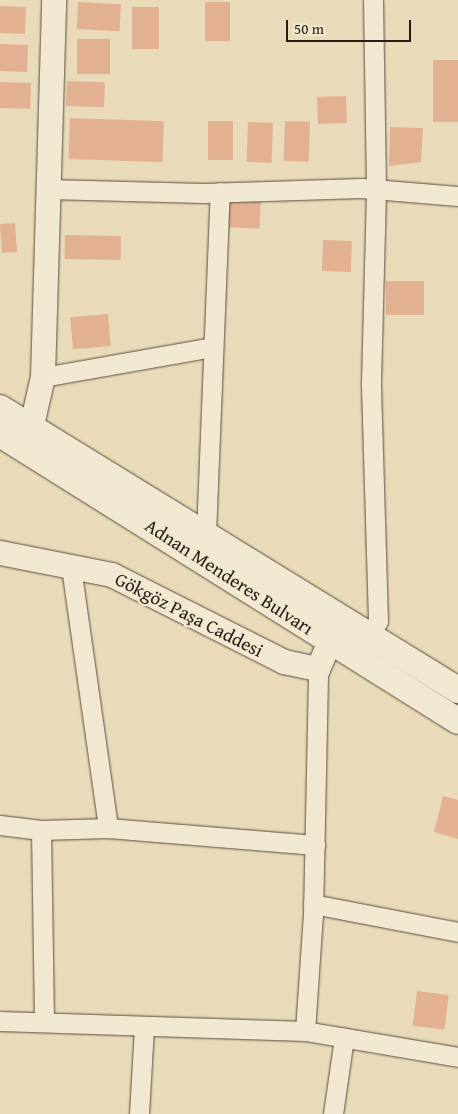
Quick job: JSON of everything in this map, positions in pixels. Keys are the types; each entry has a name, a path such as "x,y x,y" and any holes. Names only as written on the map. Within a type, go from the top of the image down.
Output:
{"main road":[{"name":"Adnan Menderes Bulvarı","path":"0,408 32,425 458,690"},
{"name":"Adnan Menderes Bulvarı","path":"0,434 458,721"}],"street":[{"path":"32,425 43,377 47,189 53,116 54,0"},
{"path":"369,636 378,621 371,382 376,189 373,0"},
{"path":"47,189 220,192 376,189 458,196"},
{"path":"206,534 212,347 220,192"},
{"path":"43,377 212,347"},
{"name":"Gökgöz Paşa Caddesi","path":"0,553 112,575 284,662 318,669"},
{"path":"71,567 108,828"},
{"path":"305,1031 313,904 318,669 330,642"},
{"path":"0,825 41,830 108,828 315,845"},
{"path":"41,830 44,1022"},
{"path":"313,904 458,932"},
{"path":"0,1021 144,1028 305,1031 458,1057"},
{"path":"139,1114 144,1028"},
{"path":"333,1114 344,1038"}],"building":[{"path":"78,2 121,4 120,31 77,29"},
{"path":"205,2 230,2 230,41 205,41"},
{"path":"0,6 26,7 25,34 0,33"},
{"path":"132,7 159,7 159,49 132,49"},
{"path":"77,39 110,39 110,74 77,74"},
{"path":"0,44 28,45 27,72 0,71"},
{"path":"433,60 458,60 458,122 433,122"},
{"path":"67,81 105,82 104,107 66,106"},
{"path":"0,82 31,83 30,109 0,108"},
{"path":"346,96 347,123 318,124 317,97"},
{"path":"70,118 164,121 163,162 69,159"},
{"path":"208,121 233,121 233,160 208,160"},
{"path":"285,121 310,122 309,162 284,161"},
{"path":"248,122 273,123 272,163 247,162"},
{"path":"390,127 423,128 421,162 389,166"},
{"path":"226,196 261,198 259,229 224,227"},
{"path":"15,223 17,252 2,253 0,224"},
{"path":"65,235 121,236 121,260 65,259"},
{"path":"323,240 352,241 351,272 322,271"},
{"path":"386,281 424,281 424,315 386,315"},
{"path":"108,314 111,346 73,349 70,317"},
{"path":"443,796 458,800 458,839 434,832"},
{"path":"417,991 449,995 444,1030 413,1026"}]}
